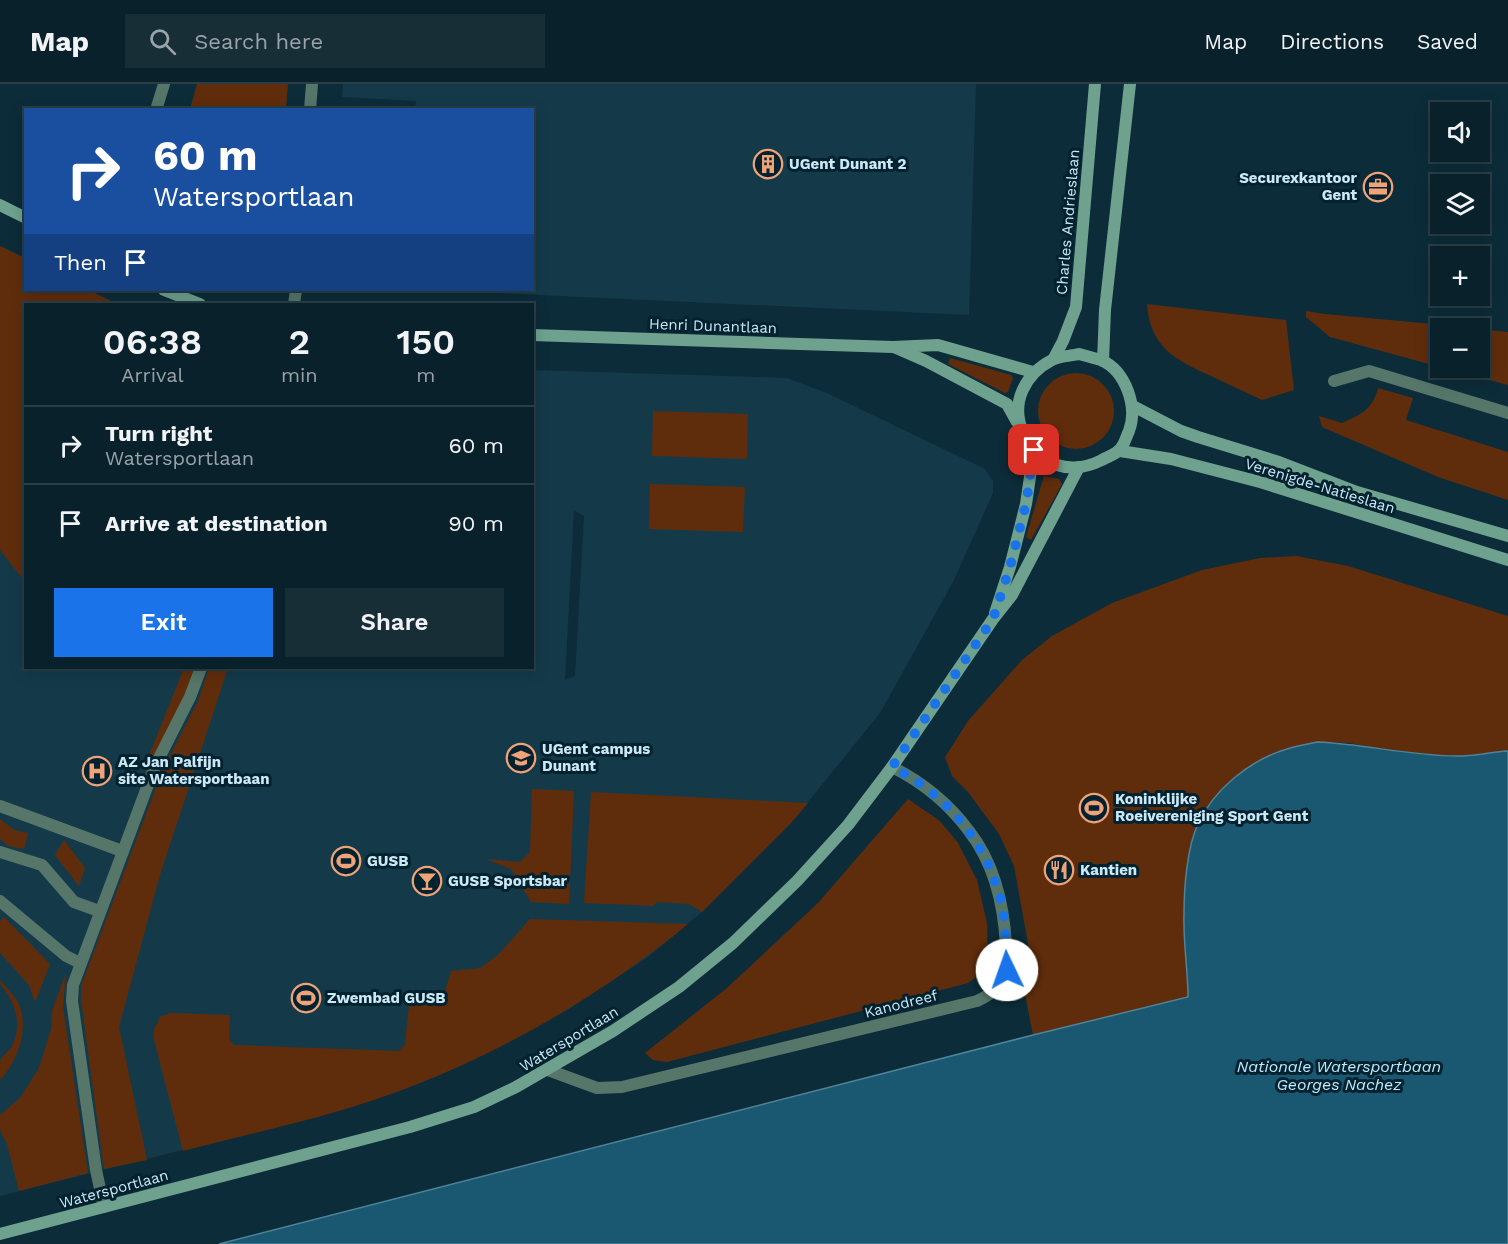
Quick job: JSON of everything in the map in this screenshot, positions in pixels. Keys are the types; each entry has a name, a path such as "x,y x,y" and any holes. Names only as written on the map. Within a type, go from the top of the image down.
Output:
{"street":[{"path":"157,108 164,84"},
{"path":"310,108 312,84"},
{"name":"Charles Andrieslaan","path":"1054,358 1064,341 1076,306 1095,84"},
{"path":"1019,425 1028,445 1044,460 1063,468 1088,466 1120,451 1132,423 1133,406 1124,380 1103,361 1105,310 1130,84"},
{"path":"0,205 24,217"},
{"path":"167,291 197,303"},
{"name":"Henri Dunantlaan","path":"534,335 893,347 938,345 1033,372"},
{"name":"Henri Dunantlaan","path":"893,347 926,361 1007,404 1019,425"},
{"name":"Charles Andrieslaan","path":"1019,425 1017,411 1019,397 1033,372 1054,358 1079,354 1103,361"},
{"path":"1334,381 1369,370 1508,413"},
{"name":"Verenigde-Natieslaan","path":"1133,406 1181,431 1198,437 1279,462 1358,492 1508,536"},
{"name":"Watersportlaan","path":"993,619 1010,567 1026,504 1034,450"},
{"name":"Verenigde-Natieslaan","path":"1120,451 1171,459 1260,482 1508,560"},
{"name":"Watersportlaan","path":"0,1234 410,1128 474,1107 548,1070 613,1031 679,987 733,943 797,881 848,825 892,767 993,619 1012,595 1079,467"},
{"path":"104,1207 96,1170 72,1000 73,985 99,911 156,766 190,697 201,669"},
{"name":"Kanodreef","path":"548,1070 597,1088 622,1087 977,1001 998,988 1007,970 1005,929 999,894 987,861 970,832 947,805 915,780 892,767"},
{"path":"0,806 122,851"},
{"path":"0,852 42,865 74,902 99,911"},
{"path":"0,901 66,956 80,963"}],"shaded area":[{"path":"197,84 288,84 286,108 190,108"},
{"path":"343,84 976,84 969,315 453,291 534,291 534,108 415,108 416,101 342,97"},
{"name":"UGent campus Dunant","path":"0,246 24,258 24,291 90,291 116,303 24,303 24,669 534,669 534,370 787,378 829,394 985,469 993,481 993,493 953,582 880,713 791,823 702,912 648,957 569,1009 501,1046 414,1085 321,1115 0,1196","holes":["574,510 584,516 575,676 565,680"]},
{"path":"0,246 24,258 24,291 90,291 116,303 24,303 24,581 0,550"},
{"path":"1147,304 1286,320 1294,390 1262,400 1186,364 1176,358 1159,341 1149,319"},
{"path":"1306,311 1430,324 1430,364 1330,337 1306,317"},
{"path":"1490,330 1508,332 1508,385 1481,378 1490,378"},
{"path":"950,358 1011,375 1013,378 1008,392 1005,393 948,364"},
{"path":"1076,373 1090,376 1103,384 1111,397 1114,411 1111,425 1103,438 1090,446 1076,449 1062,446 1049,438 1041,425 1038,411 1041,397 1049,384 1062,376"},
{"path":"1378,388 1413,398 1406,420 1508,452 1508,500 1438,477 1322,427 1319,416 1342,423 1361,414 1373,401"},
{"path":"653,411 748,414 747,459 652,456"},
{"path":"1044,476 1059,479 1062,484 1031,540 1026,537"},
{"path":"650,484 745,487 743,532 649,529"},
{"name":"Koninklijke Roeivereniging Sport Gent","path":"1297,556 1348,566 1508,616 1508,751 1458,756 1402,753 1349,743 1318,742 1285,749 1255,763 1235,777 1191,847 1184,915 1189,997 1033,1035 1022,979 1028,969 1029,949 1014,866 999,834 968,792 952,776 945,757 968,721 1022,660 1052,636 1112,603 1202,570 1260,558"},
{"path":"184,669 197,669 186,699 145,773 144,768"},
{"path":"209,669 228,669 160,875 119,1027 147,1160 104,1169 81,986 163,769 198,701"},
{"path":"532,789 574,791 569,904 531,902 511,869 486,859 520,862 530,852"},
{"path":"591,792 808,803 702,912 689,904 657,902 653,906 584,903"},
{"path":"908,799 940,821 958,843 977,880 987,923 988,959 980,974 968,983 667,1062 653,1060 645,1053 727,988 818,903"},
{"path":"0,819 14,830 28,833 24,849 8,846 0,839"},
{"path":"64,840 85,868 79,886 55,855"},
{"path":"4,917 50,964 36,1000 34,1000 29,985 0,953 0,921"},
{"path":"530,919 688,924 657,949 592,994 523,1035 452,1070 358,1105 183,1151 154,1040 154,1029 161,1016 171,1013 230,1015 229,1039 234,1045 399,1051 405,1044 410,996 444,995 451,971 480,968 498,955"},
{"path":"66,973 63,1007 88,1173 19,1191 7,1144 0,1130 0,1115 20,1098 39,1068 51,1029 52,1011"},
{"path":"0,980 18,1002 23,1022 17,1054 0,1080 0,1061 12,1046 17,1021 13,1005 0,984"}],"water":[{"name":"Nationale Watersportbaan Georges Nachez","path":"1318,742 1439,755 1463,756 1508,751 1508,1244 219,1244 1188,997 1184,935 1185,892 1189,856 1198,824 1213,799 1247,768 1273,754"}],"place":[{"name":"UGent Dunant 2","path":"768,164"},
{"name":"Securexkantoor Gent","path":"1378,187"},
{"name":"UGent campus Dunant","path":"521,758"},
{"name":"AZ Jan Palfijn site Watersportbaan","path":"97,771"},
{"name":"Koninklijke Roeivereniging Sport Gent","path":"1094,808"},
{"name":"GUSB","path":"346,861"},
{"name":"Kantien","path":"1059,870"},
{"name":"GUSB Sportsbar","path":"427,881"},
{"name":"Zwembad GUSB","path":"306,998"}],"route":[{"path":"1007,970 1005,929 999,894 987,861 970,832 947,805 915,780 892,767 993,619 1010,567 1026,504 1034,450"}]}
